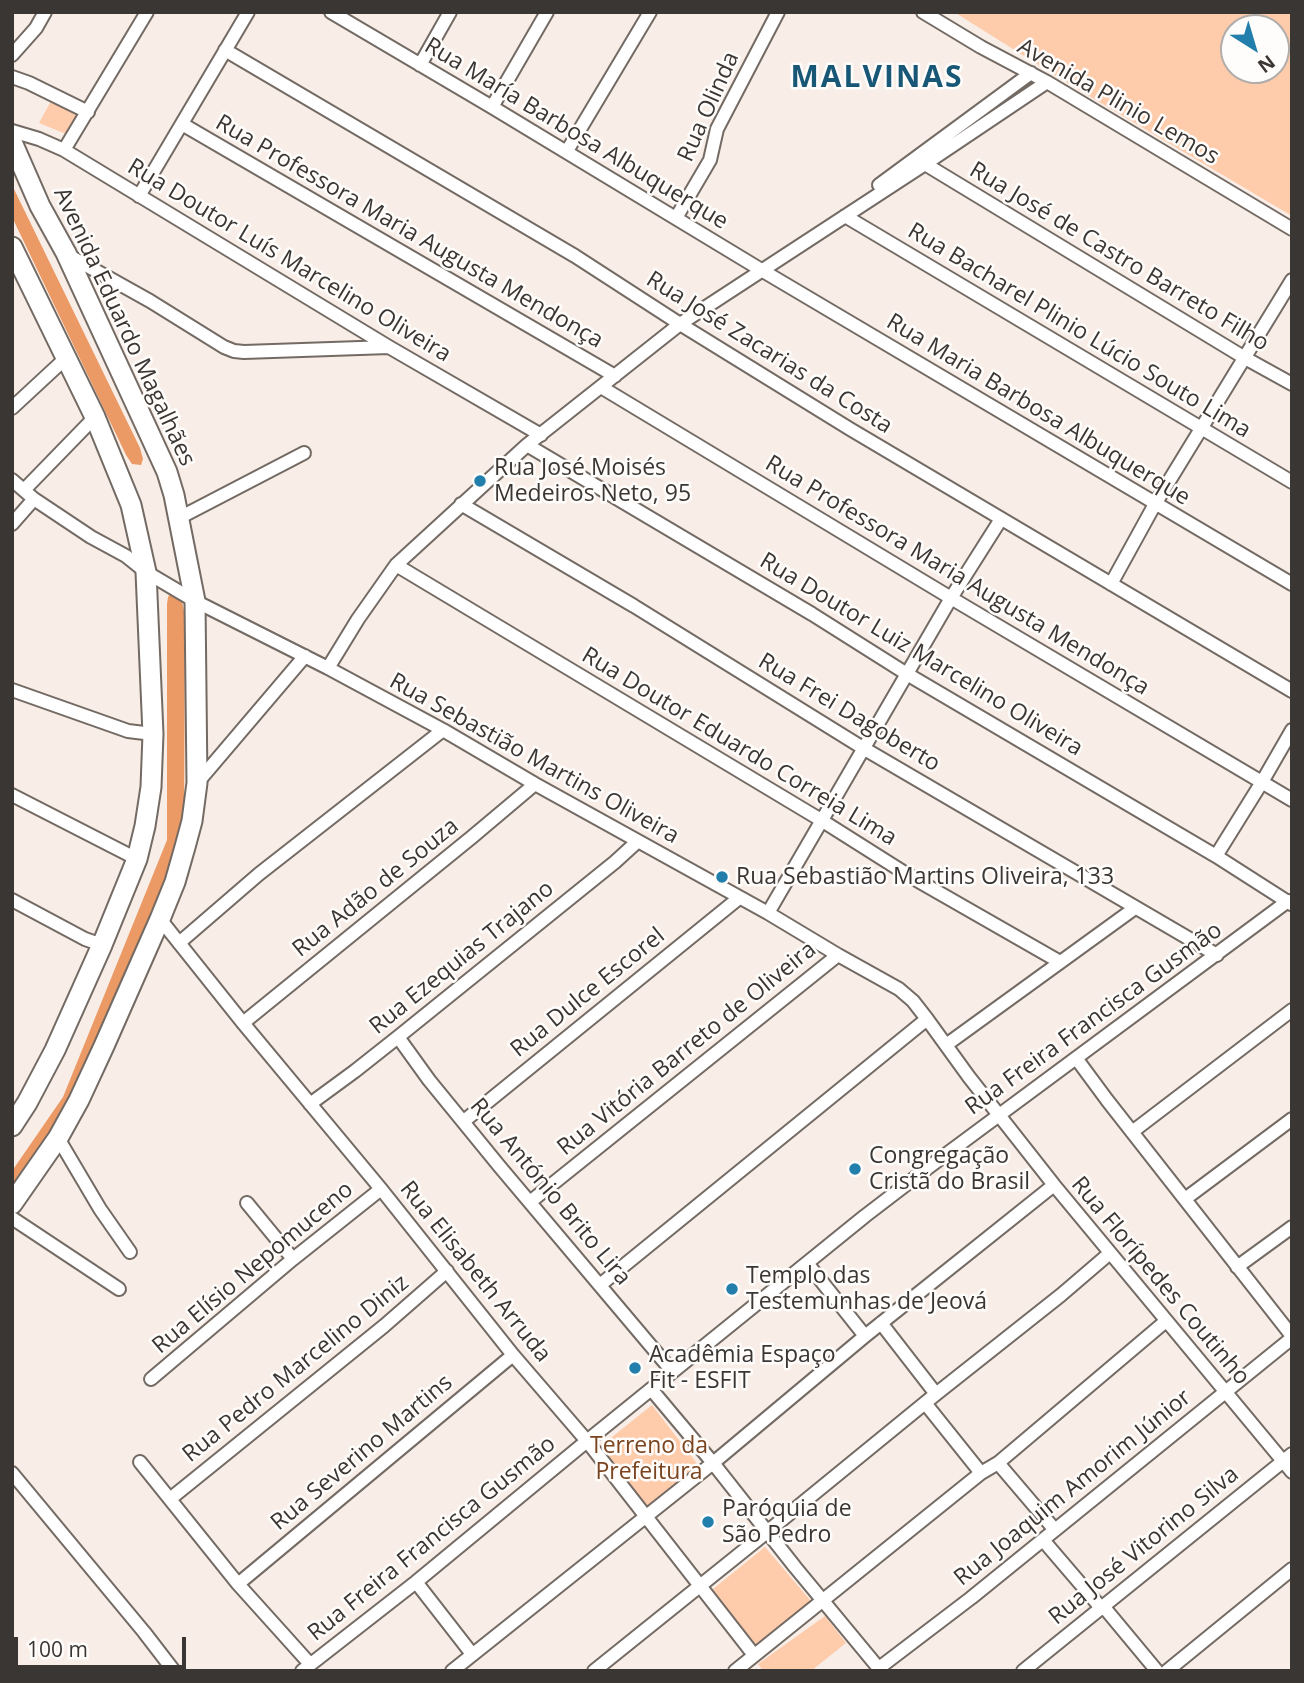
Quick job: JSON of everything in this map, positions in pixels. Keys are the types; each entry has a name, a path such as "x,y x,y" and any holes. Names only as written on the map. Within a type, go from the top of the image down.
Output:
{"main road":[{"name":"Avenida Eduardo Magalhães","path":"12,142 167,472 195,600 197,783 185,848 160,919 79,1100 58,1138 12,1205"},
{"path":"12,247 18,275 66,358 95,417 131,505 146,572 153,734 151,787 137,859 55,1050 12,1126"}],"street":[{"path":"12,55 36,28 45,12"},
{"path":"64,150 147,12"},
{"path":"139,196 248,12"},
{"path":"420,65 450,12"},
{"path":"492,107 547,12"},
{"path":"567,151 650,12"},
{"name":"Rua Olinda","path":"676,218 710,160 717,129 778,12"},
{"name":"Avenida Plinio Lemos","path":"923,12 1047,82 1292,229"},
{"name":"Rua María Barbosa Albuquerque","path":"340,15 763,271"},
{"name":"Rua José Zacarias da Costa","path":"225,50 564,249 850,429 1292,691"},
{"path":"763,271 1031,73"},
{"path":"12,77 88,112"},
{"path":"328,668 358,619 397,565 527,445 680,324 1047,82"},
{"name":"Rua Professora Maria Augusta Mendonça","path":"182,124 615,376"},
{"name":"Rua Doutor Luís Marcelino Oliveira","path":"12,131 64,150 541,435"},
{"name":"Rua José de Castro Barreto Filho","path":"925,164 1292,384"},
{"name":"Rua Bacharel Plinio Lúcio Souto Lima","path":"845,216 1292,482"},
{"path":"66,253 234,351 389,346"},
{"name":"Rua Maria Barbosa Albuquerque","path":"763,271 1292,584"},
{"path":"1111,584 1155,504 1292,280"},
{"path":"12,408 66,358"},
{"name":"Rua Professora Maria Augusta Mendonça","path":"601,387 1292,800"},
{"path":"23,490 95,417"},
{"name":"Rua Doutor Luiz Marcelino Oliveira","path":"527,445 1290,902"},
{"path":"179,518 304,453"},
{"name":"Rua Sebastião Martins Oliveira","path":"12,480 34,499 91,537 126,556 146,572 443,730 899,989 927,1019 999,1115"},
{"path":"12,524 34,499"},
{"name":"Rua Frei Dagoberto","path":"461,504 634,606 863,748 1217,955"},
{"path":"768,913 951,598 1001,519"},
{"name":"Rua Doutor Eduardo Correia Lima","path":"397,565 908,875 1060,962"},
{"path":"197,783 305,656"},
{"path":"12,690 128,731 153,734"},
{"path":"179,943 259,874 443,730"},
{"path":"1216,856 1292,730"},
{"name":"Rua Adão de Souza","path":"243,1023 535,784"},
{"path":"12,795 137,859"},
{"name":"Rua Ezequias Trajano","path":"310,1104 398,1037 638,841"},
{"name":"Rua Dulce Escorel","path":"464,1121 739,898"},
{"path":"12,900 85,939 102,945"},
{"name":"Rua Freira Francisca Gusmão","path":"306,1668 875,1208 1290,902"},
{"path":"946,1045 1135,908"},
{"name":"Rua Elisabeth Arruda","path":"160,919 513,1355 587,1441 699,1586 753,1662"},
{"name":"Rua Vitória Barreto de Oliveira","path":"530,1202 838,955"},
{"path":"1132,1132 1292,1010"},
{"path":"600,1284 927,1019"},
{"name":"Rua António Brito Lira","path":"398,1037 429,1080 673,1371"},
{"path":"1076,1058 1292,1337"},
{"name":"Rua Florípedes Coutinho","path":"999,1115 1225,1392 1289,1462"},
{"path":"1185,1199 1292,1119"},
{"path":"58,1138 100,1209 130,1252"},
{"path":"454,1670 1054,1185"},
{"name":"Rua Elísio Nepomuceno","path":"151,1379 381,1189"},
{"path":"247,1203 293,1259"},
{"path":"12,1218 118,1289"},
{"path":"1237,1267 1292,1227"},
{"path":"594,1671 1062,1295 1110,1253"},
{"path":"807,1263 865,1336"},
{"name":"Rua Pedro Marcelino Diniz","path":"170,1499 384,1326 447,1271"},
{"path":"735,1671 753,1662 823,1601 998,1463 1166,1321"},
{"path":"881,1323 936,1394"},
{"name":"Rua Joaquim Amorim Júnior","path":"880,1670 1292,1337"},
{"name":"Rua Severino Martins","path":"238,1584 513,1355"},
{"path":"651,1389 880,1670"},
{"path":"925,1403 981,1474"},
{"path":"140,1462 306,1668"},
{"name":"Rua José Vitorino Silva","path":"1023,1671 1289,1462"},
{"path":"998,1463 1055,1530"},
{"path":"12,1474 174,1671"},
{"path":"1043,1540 1157,1671"},
{"path":"1167,1671 1292,1569"},
{"path":"416,1581 472,1654"}],"green space":[{"path":"954,12 1292,12 1292,216 1064,81"},
{"path":"51,101 77,114 66,134 39,123"},
{"name":"Terreno da Prefeitura","path":"652,1405 702,1470 648,1512 597,1449"},
{"path":"765,1547 816,1607 759,1654 713,1589"},
{"path":"825,1616 846,1643 811,1671 763,1671 758,1664"}],"shaded area":[{"path":"12,185 140,448 143,459 141,465 132,464 126,455 12,217"},
{"path":"174,589 181,596 185,616 184,838 75,1099 12,1192 12,1171 63,1097 167,840 167,604"}],"place":[{"name":"Rua José Moisés Medeiros Neto, 95","path":"480,481"},
{"name":"Rua Sebastião Martins Oliveira, 133","path":"722,877"},
{"name":"Congregação Cristã do Brasil","path":"855,1169"},
{"name":"Templo das Testemunhas de Jeová","path":"732,1289"},
{"name":"Acadêmia Espaço Fit - ESFIT","path":"635,1368"},
{"name":"Paróquia de São Pedro","path":"708,1522"}],"district":[{"name":"MALVINAS","path":"877,78"}]}
